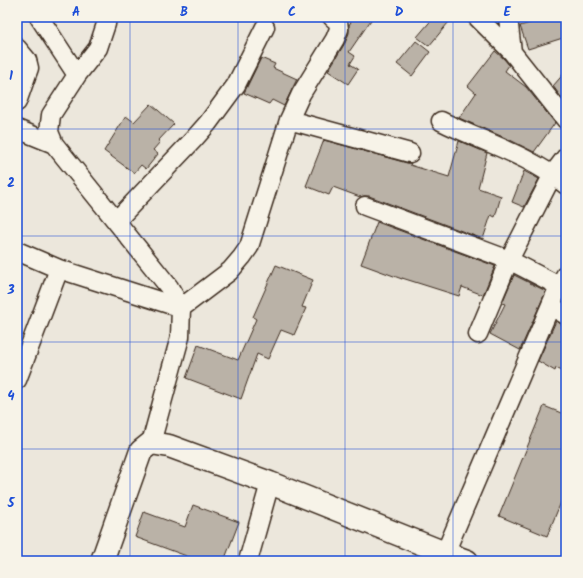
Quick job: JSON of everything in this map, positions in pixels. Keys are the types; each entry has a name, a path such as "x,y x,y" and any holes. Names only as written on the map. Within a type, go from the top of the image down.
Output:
{"street":[{"path":"39,17 77,75"},
{"path":"102,561 141,452 151,443 180,337 181,308 170,287 54,144 49,132 51,115 77,75 98,48 107,17"},
{"path":"181,308 230,271 249,247 289,120 301,94 335,39 339,29 338,22 332,17"},
{"path":"477,17 512,52 566,120"},
{"path":"508,17 512,52"},
{"path":"116,221 208,123 236,85 265,27"},
{"path":"17,48 27,60 29,68 17,102"},
{"path":"289,120 410,153"},
{"path":"441,121 462,132 534,163 560,180"},
{"path":"17,129 54,144"},
{"path":"478,334 509,260 560,180 566,157"},
{"path":"365,206 563,280 445,553"},
{"path":"17,251 59,268 181,308"},
{"path":"17,380 59,268"},
{"path":"551,306 566,315"},
{"path":"151,443 169,446 270,483 467,561"},
{"path":"248,561 270,483"}],"building":[{"path":"354,17 373,17 349,52 355,56 350,64 358,69 348,84 328,71 345,43 349,33 349,25"},
{"path":"434,17 453,17 429,46 417,37"},
{"path":"550,17 566,17 566,37 528,49 520,26"},
{"path":"416,41 430,52 412,76 397,64"},
{"path":"495,51 509,65 505,71 526,87 555,123 534,152 459,118 476,93 468,86"},
{"path":"261,58 275,64 273,68 297,79 284,106 272,100 269,104 244,93"},
{"path":"566,71 566,97 563,100 553,86"},
{"path":"151,104 174,124 158,141 160,142 153,150 158,154 146,169 141,165 134,173 104,151 126,116 134,122"},
{"path":"324,140 411,163 410,165 449,177 459,141 487,153 478,188 501,196 495,217 491,215 483,239 369,196 360,197 333,187 329,195 306,186"},
{"path":"524,171 539,179 524,207 512,202"},
{"path":"377,222 495,266 483,295 462,287 459,296 402,279 361,264"},
{"path":"276,265 313,280 302,307 306,308 294,335 281,330 268,359 257,354 241,399 186,378 198,345 238,360 256,319 253,317"},
{"path":"514,275 546,291 520,350 490,334 505,304 502,303"},
{"path":"556,321 566,325 566,373 556,368 555,371 538,361"},
{"path":"544,406 566,415 566,490 547,536 499,516"},
{"path":"193,505 239,522 224,561 200,561 135,537 144,512 185,527"}]}
